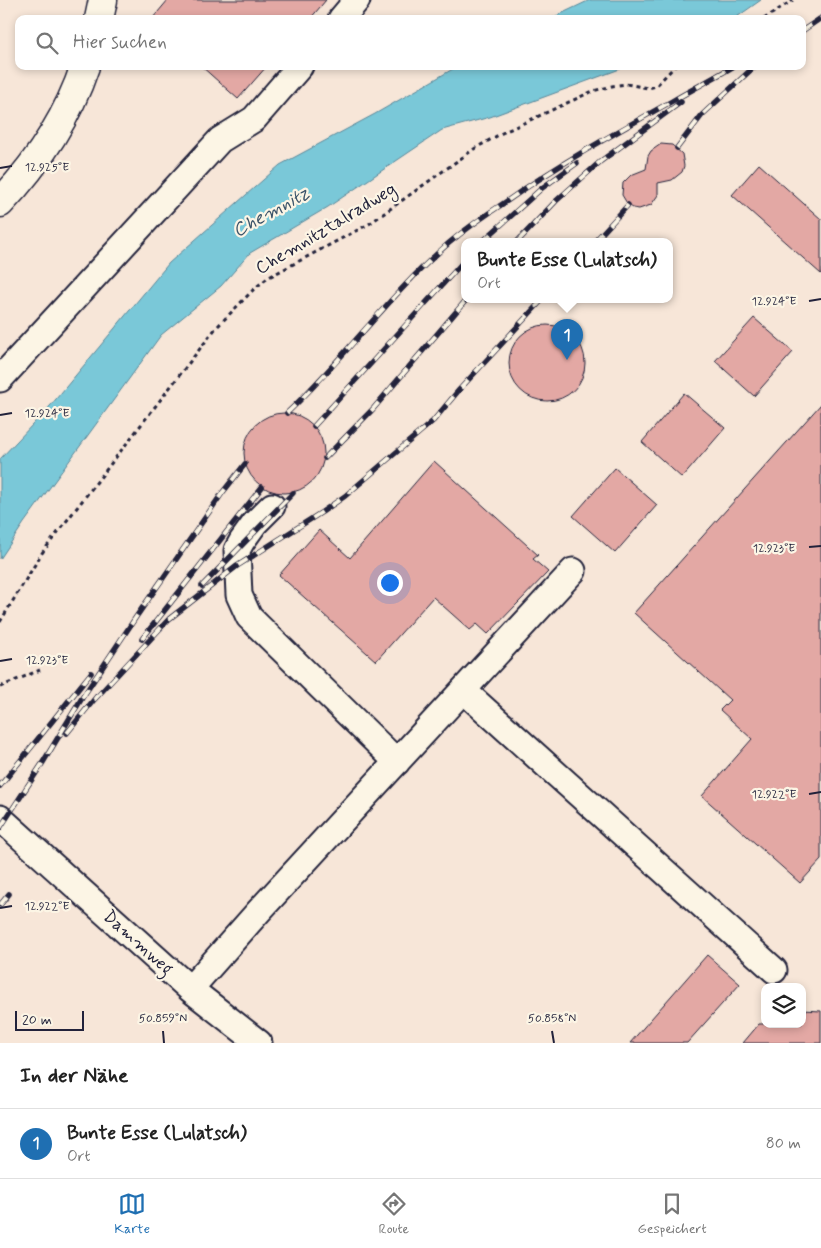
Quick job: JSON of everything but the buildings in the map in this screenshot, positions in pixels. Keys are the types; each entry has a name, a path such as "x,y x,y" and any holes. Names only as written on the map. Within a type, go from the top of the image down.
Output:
{"main road":[{"path":"99,15 103,0"},
{"path":"0,203 35,161 60,125 84,70"}],"street":[{"path":"345,15 358,0"},
{"path":"0,379 220,140 254,119 297,70"},
{"path":"272,506 255,523 237,550 239,595 249,618 397,762"},
{"path":"190,989 573,572"},
{"path":"464,690 774,970"},
{"name":"Dammweg","path":"0,818 190,989 259,1043"}],"path":[{"path":"770,15 792,0"},
{"name":"Chemnitztalradweg","path":"0,622 42,553 70,516 216,328 255,288 301,259 369,224 474,149 502,133 593,91 626,84 648,88 656,86 671,70"},
{"path":"0,687 40,670"}],"water":[{"path":"590,0 761,0 740,15 558,15"},
{"name":"Chemnitz","path":"451,70 617,70 490,117 442,130 328,207 250,253 221,286 161,335 24,523 0,559 0,459 51,405 169,263 280,165 375,114"}],"railway":[{"path":"806,28 821,18"},
{"path":"287,413 328,371 407,283 463,232 534,182 727,70"},
{"path":"677,148 702,115 751,70"},
{"path":"521,238 556,201 601,161 681,102"},
{"path":"486,238 542,188 577,163"},
{"path":"598,238 628,205"},
{"path":"314,426 461,264"},
{"path":"325,458 373,409 464,303"},
{"path":"94,700 169,619 237,566 345,496 433,421 539,303"},
{"path":"0,828 82,698 136,617 223,492 245,464"},
{"path":"142,639 262,487"},
{"path":"202,586 293,493"},
{"path":"0,786 91,673"},
{"path":"67,733 97,696"},
{"path":"0,905 9,894"}],"place":[{"name":"Bunte Esse (Lulatsch)","path":"567,360"}]}
